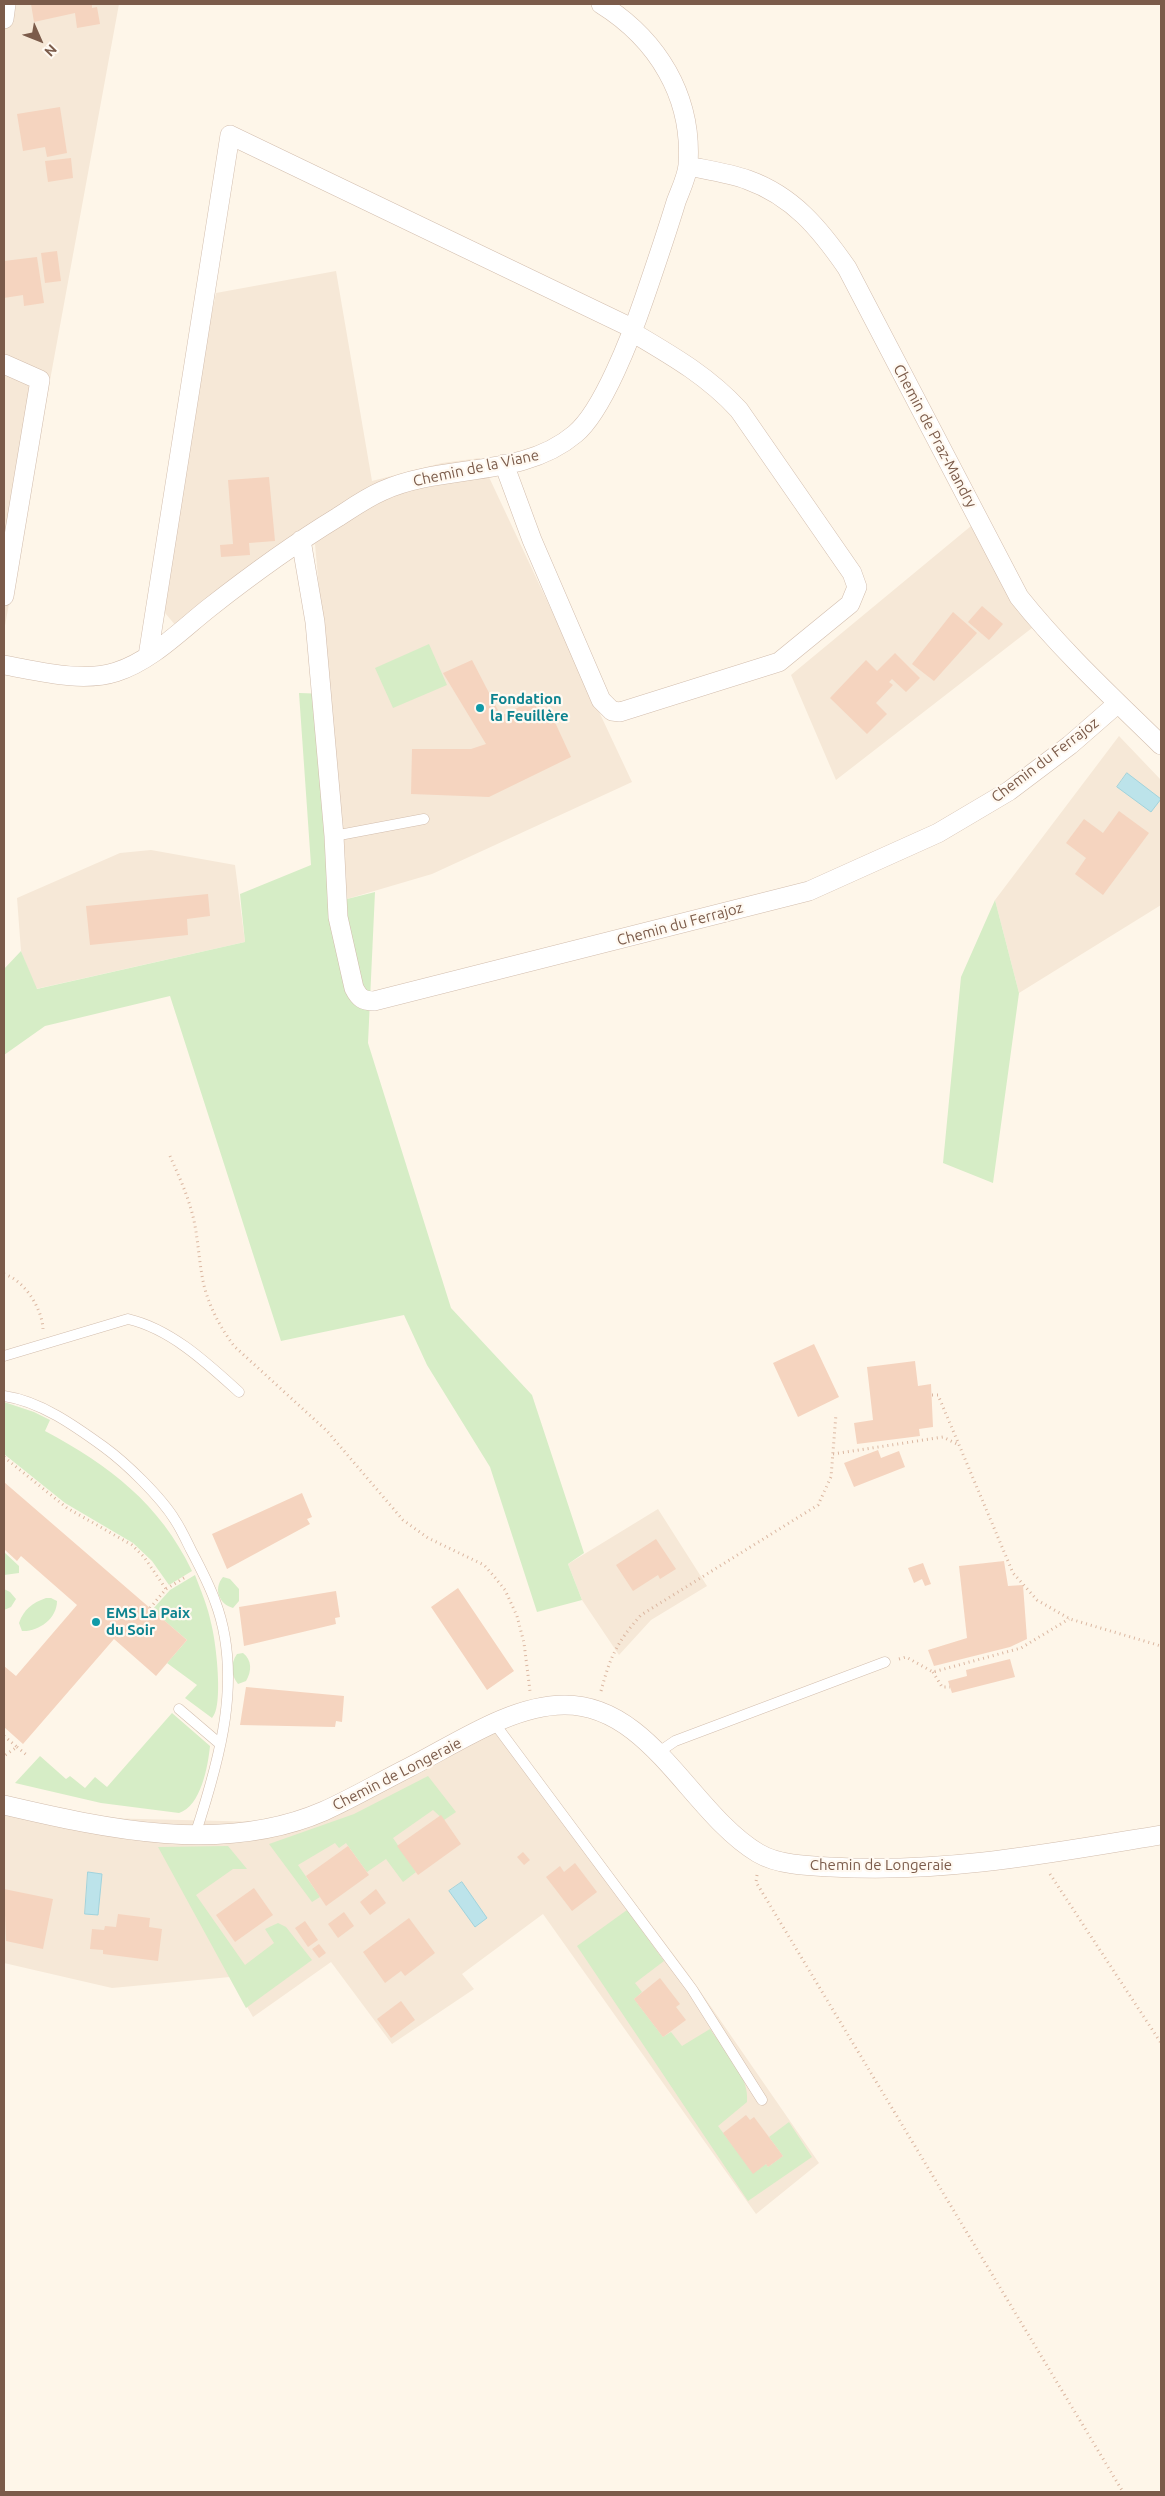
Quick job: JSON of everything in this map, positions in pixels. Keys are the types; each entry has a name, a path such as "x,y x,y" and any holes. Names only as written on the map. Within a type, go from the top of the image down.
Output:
{"street":[{"path":"4,20 6,4"},
{"name":"Chemin de la Viane","path":"4,665 66,674 99,676 115,672 148,656 274,557 382,490 443,474 536,457 557,449 578,432 598,403 633,331 688,166 686,131 680,100 665,66 642,36 601,4"},
{"path":"148,656 230,134 633,331 698,373 721,391 739,410 852,573 857,587 850,604 779,662 620,712 612,710 601,700 570,632 504,464"},
{"name":"Chemin de Praz-Mandry","path":"688,166 747,180 781,195 799,208 832,246 856,285 1019,597 1040,623 1116,704 1161,745"},
{"path":"4,364 40,380 4,596"},
{"path":"301,540 315,622 334,836"},
{"name":"Chemin du Ferrajoz","path":"334,836 338,917 347,958 358,996 364,1001 374,1001 809,891 938,833 1009,791 1070,745 1116,704"},
{"name":"Chemin de Longeraie","path":"4,1805 106,1826 195,1835 255,1832 322,1812 495,1724 532,1709 564,1705 596,1709 628,1726 735,1836 760,1854 801,1865 859,1869 963,1866 1161,1835"}],"lane":[{"path":"334,836 424,819"},
{"path":"4,1356 128,1319 144,1323 169,1336 208,1364 239,1392"},
{"path":"4,1396 35,1405 83,1432 125,1463 174,1519 216,1603 225,1641 228,1678 216,1771 195,1835"},
{"path":"656,1754 675,1741 885,1662"},
{"path":"179,1709 220,1744"},
{"path":"495,1724 692,1990 762,2100"}],"path":[{"path":"170,1156 190,1206 197,1234 203,1282 210,1305 223,1332 234,1346 327,1431 403,1520 428,1538 484,1565 493,1575 505,1590 517,1616 524,1643 532,1709"},
{"path":"4,1274 22,1283 34,1302 44,1326 42,1345"},
{"path":"932,1395 938,1394 1013,1572 1036,1600 1070,1619 1161,1646"},
{"path":"596,1709 610,1660 622,1636 641,1615 818,1505 831,1477 836,1414"},
{"path":"833,1454 943,1437 959,1445"},
{"path":"4,1456 67,1508 132,1545 144,1556 166,1589"},
{"path":"150,1608 166,1589 190,1574"},
{"path":"933,1672 1021,1648 1070,1619"},
{"path":"885,1662 906,1657 933,1672 942,1687 950,1687"},
{"path":"4,1736 28,1756"},
{"path":"4,1756 17,1747"},
{"path":"760,1854 756,1882 1123,2492"},
{"path":"1037,1855 1161,2043"}],"shaded area":[{"path":"4,4 119,4 4,631"},
{"path":"336,271 372,481 442,463 480,458 632,782 432,874 347,899 315,544 261,579 187,639 160,607 174,499 216,293"},
{"path":"971,526 1012,603 1032,628 836,780 791,675"},
{"path":"1119,736 1161,780 1161,905 1019,993 995,900"},
{"path":"151,850 235,865 245,942 36,989 21,951 17,898 120,853"},
{"path":"658,1509 707,1586 651,1620 619,1655 582,1600 568,1564"},
{"path":"492,1713 689,1975 819,2163 756,2214 543,1914 462,1974 474,1989 392,2044 331,1962 253,2017 230,1977 112,1988 4,1963 4,1797 101,1818 263,1822 331,1801"}],"green space":[{"path":"429,644 447,685 393,708 375,668"},
{"path":"299,693 328,694 347,899 375,892 368,1043 451,1308 532,1395 584,1553 568,1564 582,1600 537,1612 490,1467 427,1365 404,1315 281,1341 170,996 45,1026 4,1055 4,969 21,951 37,989 245,942 240,894 311,865"},
{"path":"995,900 1019,993 993,1183 943,1163 961,977"},
{"path":"4,1402 34,1412 50,1420 45,1431 91,1458 130,1489 164,1525 192,1571 169,1585 152,1561 133,1543 65,1503 4,1454"},
{"path":"4,1552 19,1566 19,1573 4,1575"},
{"path":"195,1575 210,1617 217,1658 218,1701 212,1718 185,1698 197,1685 167,1663 187,1640 152,1610 170,1590"},
{"path":"223,1577 230,1579 239,1589 239,1601 233,1608 224,1603 219,1596 218,1586"},
{"path":"4,1589 10,1592 16,1599 11,1607 4,1610"},
{"path":"46,1598 57,1601 54,1613 50,1619 40,1627 22,1631 19,1623 23,1614 33,1604"},
{"path":"243,1653 248,1659 250,1670 246,1681 238,1684 234,1677 232,1666 237,1654"},
{"path":"172,1713 210,1746 205,1774 198,1794 187,1809 179,1813 101,1803 15,1783 40,1756 66,1779 70,1776 85,1788 95,1777 107,1787"},
{"path":"428,1776 456,1812 444,1820 433,1810 393,1838 416,1872 403,1882 386,1859 367,1872 346,1843 339,1848 335,1843 298,1865 320,1897 312,1902 269,1844 354,1814"},
{"path":"228,1846 247,1869 233,1869 196,1895 245,1965 274,1943 265,1929 278,1923 286,1927 312,1960 246,2008 158,1847"},
{"path":"627,1910 664,1961 635,1983 642,1992 634,1999 663,2037 671,2032 682,2046 710,2029 729,2054 744,2083 747,2092 747,2102 718,2126 753,2173 766,2164 768,2167 783,2156 769,2137 789,2122 812,2157 748,2201 577,1946"}],"water":[{"path":"1127,773 1161,799 1151,812 1117,787"},
{"path":"88,1872 102,1874 98,1915 85,1914"},
{"path":"462,1882 487,1918 475,1927 449,1891"}],"building":[{"path":"31,4 92,4 92,8 97,7 100,24 77,28 75,13 34,22"},
{"path":"60,107 67,153 47,157 45,147 23,151 17,114"},
{"path":"71,158 73,178 48,182 45,161"},
{"path":"57,251 61,281 45,283 41,253"},
{"path":"37,257 44,303 24,306 23,295 4,298 4,261"},
{"path":"269,477 275,541 249,543 250,555 221,557 220,545 233,544 228,480"},
{"path":"982,606 1003,624 989,640 968,622"},
{"path":"953,612 977,633 934,681 912,664"},
{"path":"895,653 920,678 906,692 892,679 889,682 893,685 876,703 887,714 867,734 830,698 866,660 877,671"},
{"path":"472,660 501,716 533,700 543,722 553,718 571,757 489,797 411,794 412,749 471,749 486,744 443,673"},
{"path":"1119,811 1149,833 1103,895 1075,874 1086,858 1066,843 1084,819 1103,833"},
{"path":"208,894 210,916 187,919 188,935 90,945 86,906"},
{"path":"814,1344 839,1397 798,1417 773,1363"},
{"path":"915,1361 918,1386 931,1384 933,1427 919,1429 920,1436 857,1444 854,1423 873,1420 867,1367"},
{"path":"878,1450 881,1458 899,1451 905,1467 854,1487 844,1463"},
{"name":"EMS La Paix du Soir","path":"4,1482 187,1640 156,1676 114,1639 23,1744 4,1727 4,1666 16,1676 77,1605 21,1556 17,1561 4,1549"},
{"path":"302,1493 312,1517 307,1519 310,1524 227,1569 212,1534"},
{"path":"656,1539 676,1569 660,1579 658,1575 633,1591 616,1565"},
{"path":"1004,1561 1008,1586 1023,1585 1027,1639 1010,1647 934,1666 928,1650 967,1638 959,1566"},
{"path":"923,1563 931,1584 925,1586 922,1579 914,1583 908,1568"},
{"path":"458,1588 514,1671 487,1690 431,1607"},
{"path":"336,1591 340,1617 335,1618 336,1624 244,1646 239,1607"},
{"path":"1010,1659 1015,1677 952,1693 948,1681 967,1676 966,1670"},
{"path":"246,1687 344,1696 342,1722 336,1721 335,1727 240,1725"},
{"path":"441,1815 461,1844 418,1875 397,1846"},
{"path":"348,1846 369,1875 326,1906 306,1876"},
{"path":"523,1852 530,1860 524,1865 517,1857"},
{"path":"575,1863 597,1892 572,1911 546,1877 560,1866 564,1872"},
{"path":"254,1888 273,1915 235,1942 216,1915"},
{"path":"4,1889 53,1899 43,1949 6,1941"},
{"path":"376,1889 386,1903 370,1915 360,1902"},
{"path":"344,1912 354,1926 338,1938 328,1924"},
{"path":"118,1914 150,1918 149,1927 162,1929 158,1961 103,1954 103,1950 90,1949 92,1929 104,1930 105,1926 116,1927"},
{"path":"409,1918 435,1953 405,1976 401,1971 385,1983 363,1952"},
{"path":"305,1921 318,1940 308,1947 295,1928"},
{"path":"319,1944 326,1953 319,1958 312,1949"},
{"path":"660,1978 680,2004 676,2007 686,2020 663,2037 634,1999"},
{"path":"401,2001 415,2020 391,2038 377,2019"},
{"path":"746,2115 750,2120 754,2117 783,2156 768,2167 766,2164 753,2174 723,2133"}],"place":[{"name":"Fondation la Feuillère","path":"480,708"},
{"name":"EMS La Paix du Soir","path":"96,1622"}]}
